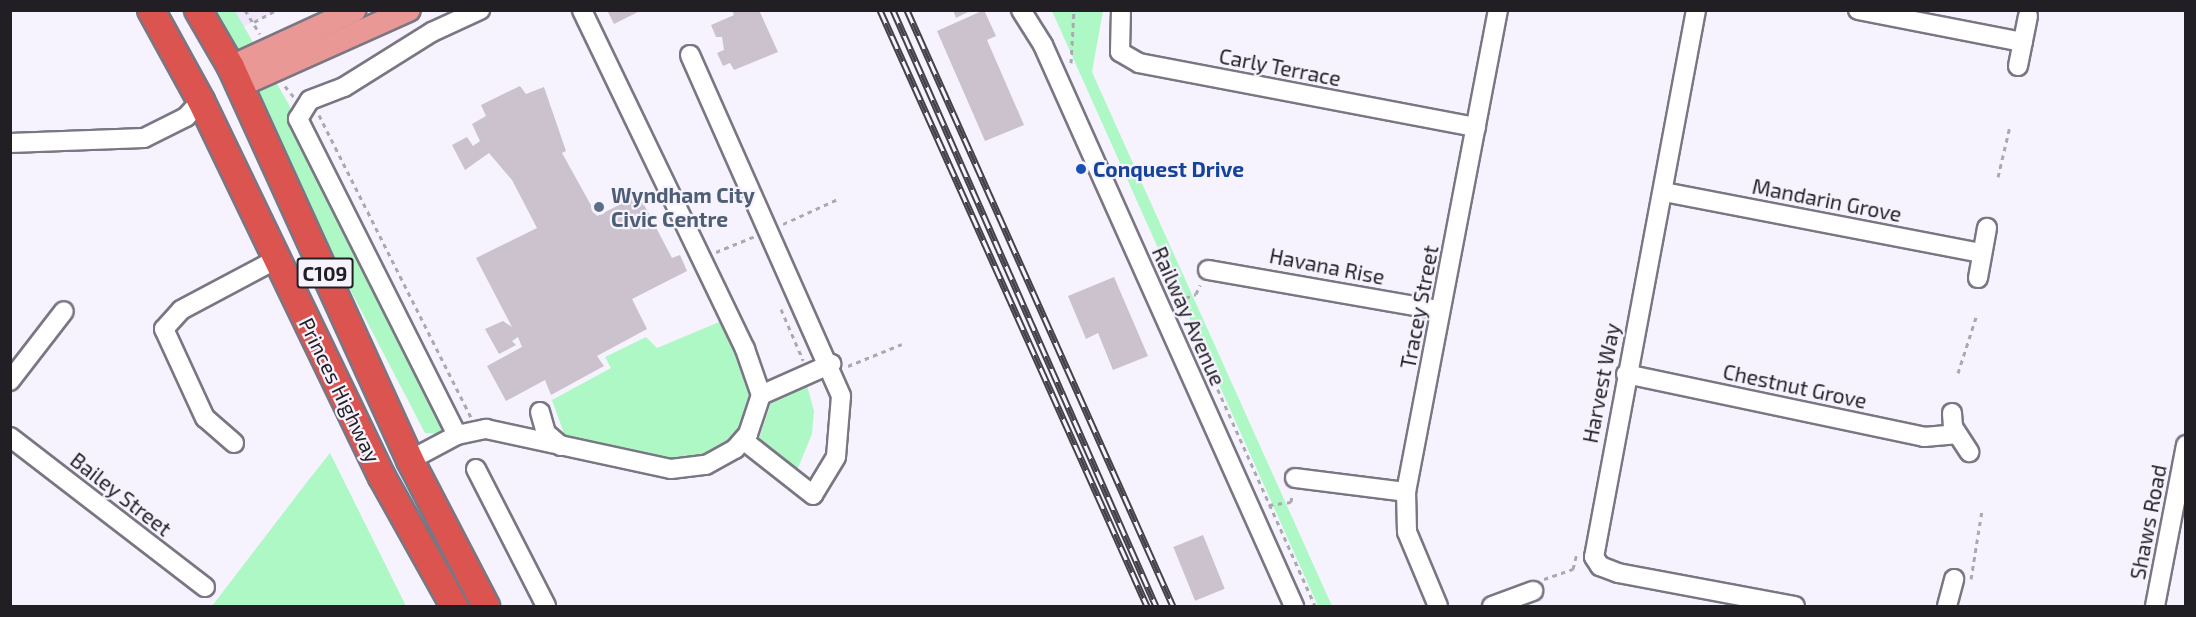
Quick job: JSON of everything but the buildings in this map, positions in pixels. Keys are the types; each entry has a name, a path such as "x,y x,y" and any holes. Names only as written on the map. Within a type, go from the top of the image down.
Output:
{"highway":[{"name":"Princes Highway","path":"152,10 201,101 382,477 454,606"},
{"name":"Princes Highway","path":"198,10 235,77 410,460 486,606"},
{"path":"201,101 235,77"},
{"path":"382,477 410,460"}],"main road":[{"path":"235,77 355,10"},
{"path":"235,77 409,10"}],"street":[{"path":"457,435 300,131 305,104 480,10"},
{"path":"410,460 457,435 478,430 671,469 706,465 743,440 761,395 704,257 582,10"},
{"name":"Railway Avenue","path":"1021,10 1043,45 1294,606"},
{"name":"Railway Avenue","path":"1034,10 1043,45"},
{"name":"Carly Terrace","path":"1121,10 1120,52 1139,63 1476,127"},
{"name":"Tracey Street","path":"1438,606 1407,532 1406,492 1438,339 1437,310 1449,284 1498,10"},
{"name":"Harvest Way","path":"1696,10 1664,192 1595,535 1594,557 1605,569 1795,606"},
{"path":"1858,10 1881,12 2023,42"},
{"path":"2018,66 2028,16"},
{"path":"690,55 831,364 841,396 842,433 825,480 813,495 743,440"},
{"path":"10,143 144,138 186,117 201,101"},
{"name":"Mandarin Grove","path":"1664,192 1982,253"},
{"path":"1978,278 1987,228"},
{"path":"234,443 205,418 167,346 164,329 181,310 277,259"},
{"name":"Havana Rise","path":"1208,270 1437,310"},
{"path":"10,381 64,310"},
{"path":"761,395 831,364"},
{"name":"Chestnut Grove","path":"1626,374 1924,436 1956,434"},
{"path":"540,412 546,433 561,447"},
{"path":"1952,413 1956,434 1969,452"},
{"name":"Bailey Street","path":"10,437 205,587"},
{"name":"Shaws Road","path":"2155,606 2186,445"},
{"path":"476,469 546,606"},
{"path":"1295,478 1406,492"},
{"path":"1947,606 1954,579"},
{"path":"1492,606 1533,591"}],"path":[{"path":"245,10 253,21 277,10"},
{"path":"1073,70 1074,10"},
{"path":"305,104 321,117 478,430"},
{"path":"1998,177 2010,126"},
{"path":"1177,301 1196,294 1208,270"},
{"path":"1172,290 1182,311"},
{"path":"1958,373 1977,314"},
{"path":"1211,376 1315,606"},
{"path":"1269,505 1291,502 1295,478"},
{"path":"1954,579 1971,579 1982,510"},
{"path":"1533,591 1545,578 1573,569 1581,532 1595,535"}],"shaded area":[{"path":"209,11 278,11 222,36"}],"green space":[{"path":"205,11 235,11 288,103 443,420 440,434 425,433"},
{"path":"1052,11 1103,11 1092,72 1332,606 1318,606"},
{"path":"724,320 753,387 751,417 737,441 710,459 669,459 566,439 552,400 611,368 605,357 646,337 657,348"},
{"path":"806,382 814,411 812,434 795,475 758,442 773,396"},
{"path":"330,453 406,606 212,606 307,482"}],"railway":[{"path":"880,10 1147,606"},
{"path":"893,10 1156,606"},
{"path":"907,10 1173,606"}],"place":[{"name":"Conquest Drive","path":"1081,169"},
{"name":"Wyndham City Civic Centre","path":"599,207"}]}
